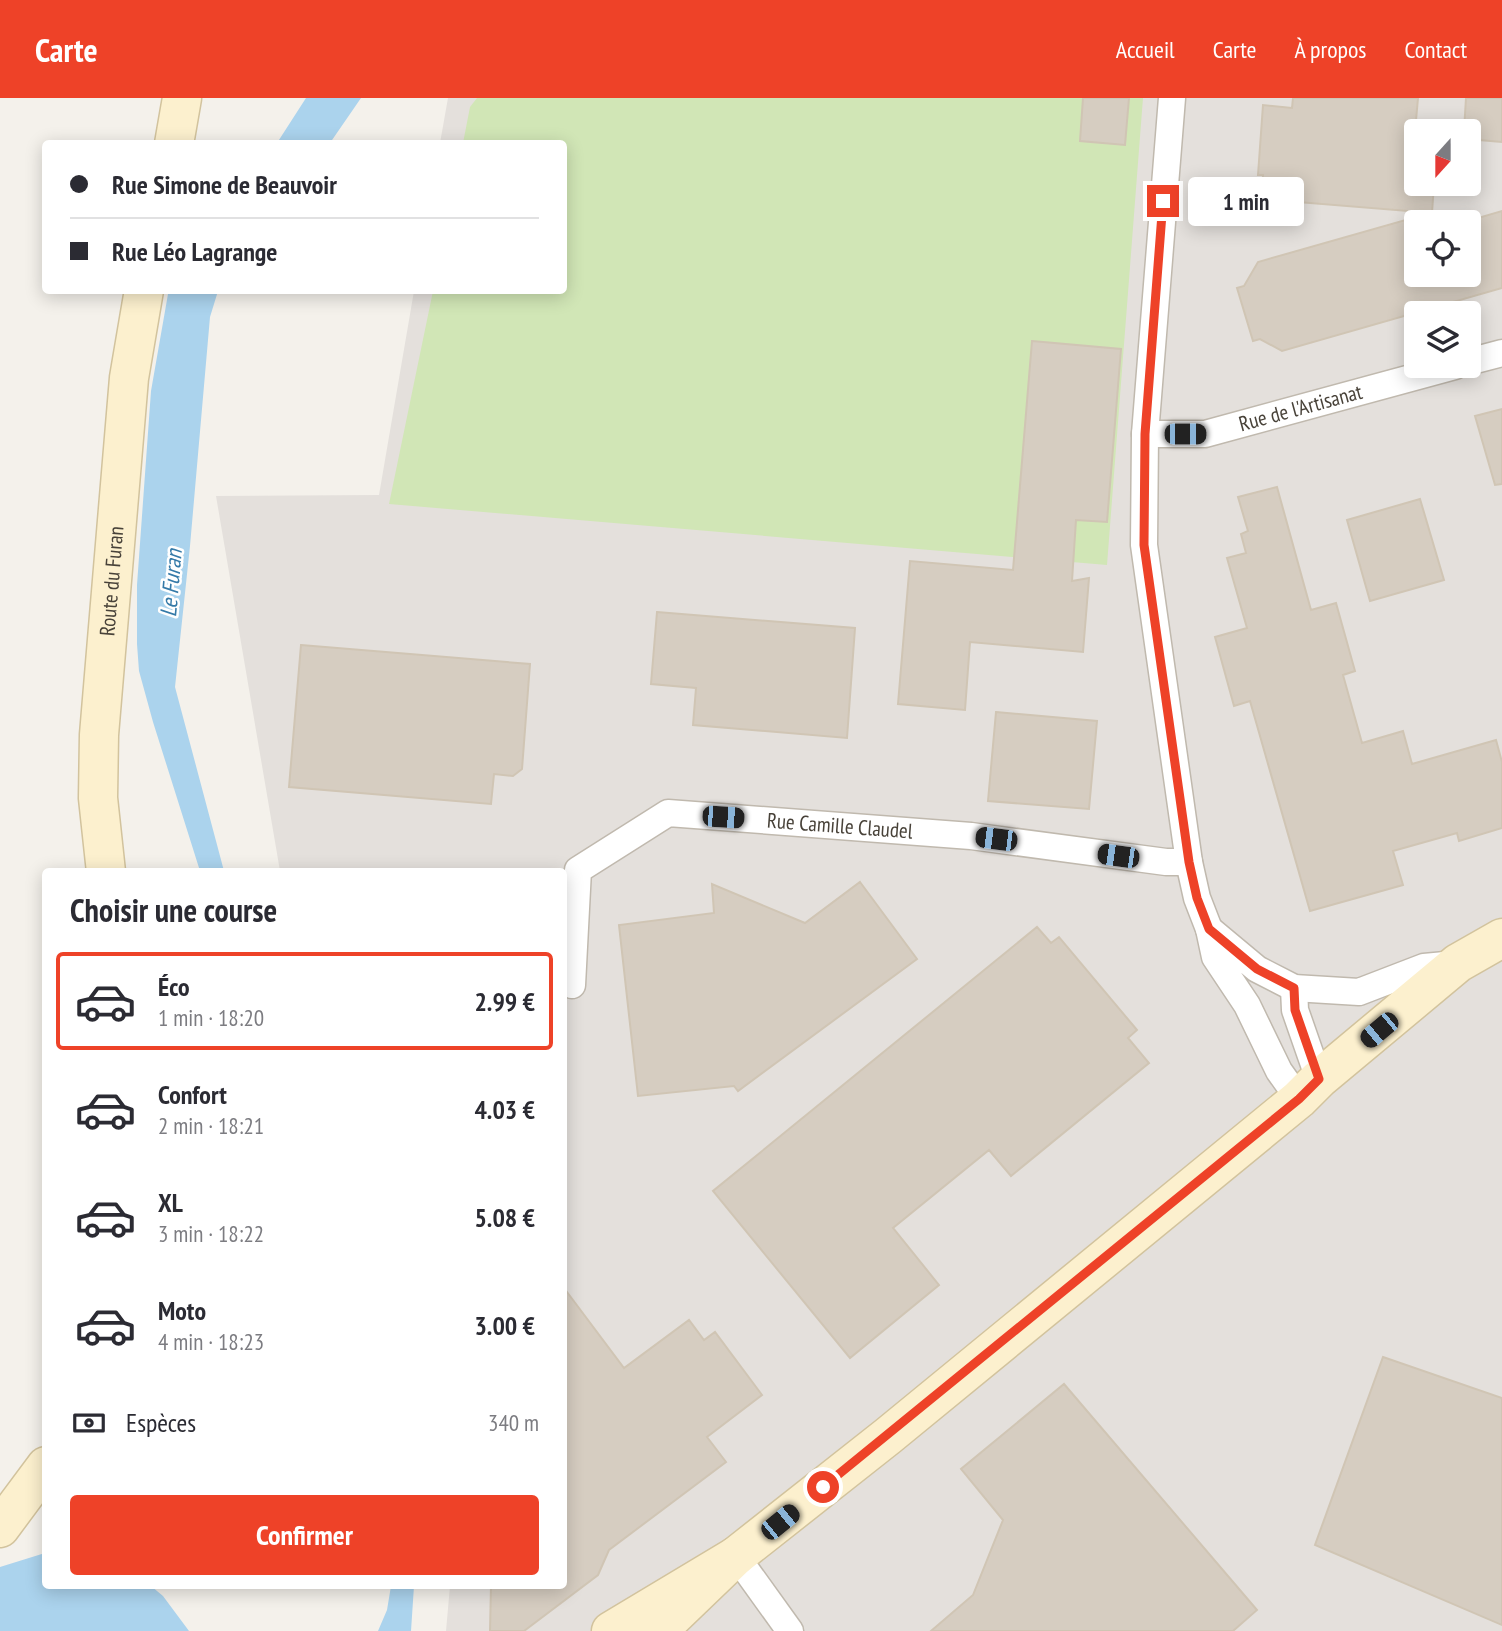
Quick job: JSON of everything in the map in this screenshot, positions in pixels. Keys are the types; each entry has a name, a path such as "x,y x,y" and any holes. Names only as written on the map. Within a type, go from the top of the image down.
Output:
{"main road":[{"path":"175,140 182,98"},
{"name":"Route du Furan","path":"106,868 98,798 99,736 129,378 143,294"},
{"path":"657,1631 736,1556 888,1436 1458,964 1502,938"},
{"path":"0,1528 42,1471"},
{"path":"611,1631 736,1556"}],"street":[{"path":"1172,98 1145,434 1144,545 1189,862 1197,898 1209,929 1215,957 1247,1005 1279,1071 1309,1089"},
{"path":"1481,359 1502,353"},
{"name":"Rue de l'Artisanat","path":"1145,434 1205,434 1411,378"},
{"name":"Rue Camille Claudel","path":"572,985 578,870 668,813 971,836 1166,862 1189,862"},
{"path":"1209,929 1257,969 1294,988 1359,992 1424,967 1458,964"},
{"path":"1294,988 1295,1010 1309,1089"},
{"path":"736,1556 790,1631"}],"shaded area":[{"path":"448,98 1502,98 1502,1631 446,1631 450,1589 567,1589 567,868 279,868 216,496 379,495 413,294 567,294 567,140 441,140"}],"green space":[{"path":"477,98 1143,98 1107,565 389,504 432,294 567,294 567,140 464,140 470,107"}],"water":[{"path":"306,98 361,98 332,140 279,140"},
{"name":"Le Furan","path":"168,294 217,294 210,317 175,687 223,868 199,868 139,671 137,585 151,391"},
{"path":"42,1554 42,1589 155,1589 189,1631 0,1631 0,1567"},
{"path":"390,1589 414,1589 411,1631 378,1631 387,1610"}],"building":[{"path":"1083,98 1129,98 1125,145 1080,141"},
{"path":"1293,98 1418,98 1416,119 1404,119 1404,196 1433,196 1432,210 1404,211 1261,199 1263,175 1258,175 1263,105 1292,108"},
{"path":"1466,98 1502,98 1502,142 1481,140 1481,119 1465,119"},
{"path":"1502,211 1502,288 1457,301 1404,301 1404,316 1282,351 1260,339 1253,341 1237,288 1244,286 1258,262 1404,220 1404,287 1481,287 1481,217"},
{"path":"1032,341 1121,349 1107,522 1076,520 1072,581 1089,578 1083,652 970,642 965,710 898,704 910,561 1013,570"},
{"path":"1502,409 1502,484 1495,485 1475,416"},
{"path":"1277,487 1311,610 1336,603 1355,671 1343,675 1362,743 1403,731 1412,764 1496,740 1502,762 1502,828 1459,841 1457,833 1393,851 1403,885 1310,911 1250,701 1234,706 1215,637 1247,628 1227,558 1246,553 1241,534 1248,531 1238,497"},
{"path":"1420,499 1444,580 1370,601 1347,520"},
{"path":"657,612 855,628 847,738 693,725 696,688 651,684"},
{"path":"301,645 530,664 522,769 513,776 494,774 491,804 289,787"},
{"path":"996,712 1097,721 1089,809 988,801"},
{"path":"860,882 917,959 738,1091 734,1086 638,1096 619,925 714,913 712,884 805,923"},
{"path":"1037,927 1051,943 1059,937 1137,1030 1128,1038 1149,1063 1011,1176 989,1150 893,1228 939,1285 850,1358 713,1191"},
{"path":"567,1292 624,1368 689,1320 704,1340 715,1332 762,1395 707,1437 726,1462 609,1550 598,1575 524,1631 490,1631 491,1589 567,1589"},
{"path":"1383,1357 1502,1398 1502,1625 1315,1545"},
{"path":"1064,1384 1257,1610 1233,1631 931,1631 973,1595 1003,1520 961,1469"}],"route":[{"path":"823,1487 1299,1099 1319,1079 1295,1010 1294,988 1257,969 1209,929 1197,898 1189,862 1144,545 1145,434 1163,201"}]}
